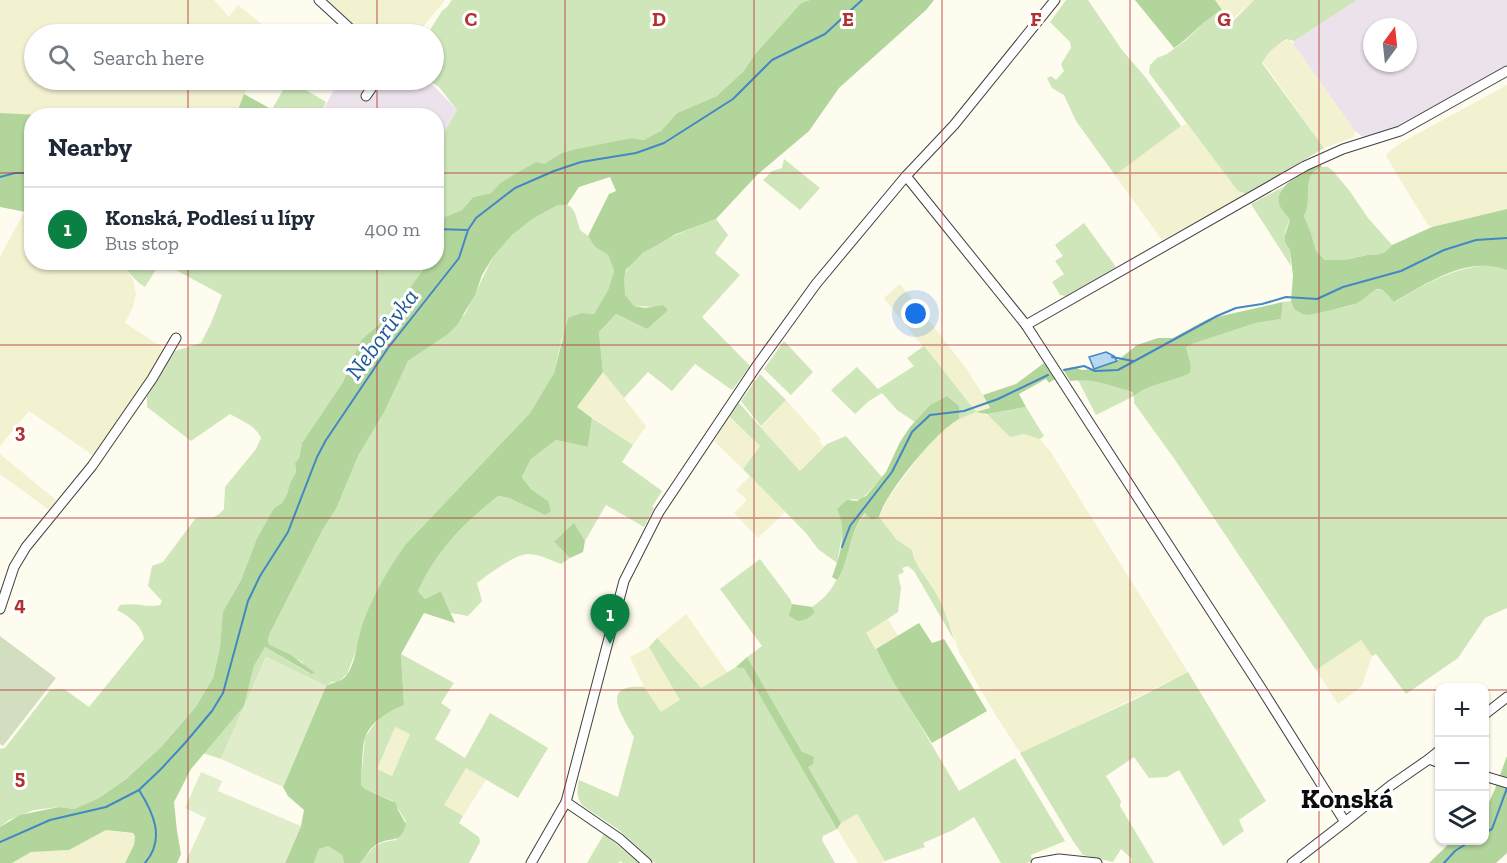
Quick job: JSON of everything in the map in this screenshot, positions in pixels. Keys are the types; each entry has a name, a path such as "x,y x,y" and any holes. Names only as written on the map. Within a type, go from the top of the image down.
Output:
{"street":[{"path":"319,0 345,24"},
{"path":"531,863 566,802 624,581 659,512 756,367 810,293 906,176 954,126 1056,0"},
{"path":"1026,325 1305,166 1343,149 1400,131 1507,71"},
{"path":"366,96 370,90"},
{"path":"906,176 1026,325 1345,822"},
{"path":"0,609 14,567 26,547 92,466 152,379 176,338"},
{"path":"1489,712 1507,697"},
{"path":"1292,863 1435,754"},
{"path":"1429,759 1435,761"},
{"path":"566,802 620,839 647,863"},
{"path":"1036,863 1059,859 1097,863"}],"shaded area":[{"path":"1357,0 1507,0 1507,67 1396,128 1363,137 1355,131 1293,44 1294,41"},
{"path":"334,90 438,90 457,110 444,133 444,108 324,108"}],"green space":[{"path":"0,0 214,0 229,17 238,5 262,24 24,24 24,90 246,90 239,108 24,108 24,115 0,113"},
{"path":"323,0 445,0 425,24 350,24"},
{"path":"452,0 810,0 801,3 725,90 717,96 677,113 661,131 653,136 644,140 632,138 562,154 500,183 491,193 473,197 462,210 444,217 444,133 457,110 441,90 444,90 444,24 434,24"},
{"path":"810,0 934,0 926,10 839,88 809,131 757,175 716,219 676,234 643,253 626,270 625,295 634,306 645,308 663,305 668,310 647,329 616,314 599,332 603,372 577,407 592,418 588,447 556,440 531,459 522,477 531,489 548,501 551,511 545,515 509,498 498,496 462,527 433,563 418,591 425,599 441,591 455,623 424,613 401,654 404,705 387,713 371,727 363,746 361,785 396,803 406,824 401,835 376,845 360,863 344,863 342,855 328,846 319,849 314,863 285,863 301,826 304,810 288,796 283,787 326,686 342,680 349,671 368,609 398,555 530,413 554,373 568,318 582,313 594,314 608,290 614,271 608,255 595,247 588,236 609,194 616,191 610,177 579,187 567,205 558,205 534,218 512,235 493,257 482,275 475,295 457,325 448,334 408,361 384,412 359,454 336,509 323,529 269,635 270,645 291,655 315,673 311,674 265,647 254,666 244,706 191,769 174,802 181,854 177,863 125,863 134,845 135,836 133,833 106,830 69,850 31,852 12,863 0,863 0,827 20,815 59,807 74,809 99,798 126,779 161,747 195,708 213,678 220,647 223,612 241,580 257,538 274,508 282,503 287,494 296,472 295,463 299,458 302,443 343,382 361,340 390,315 423,270 444,270 444,217 462,210 473,197 491,193 500,183 536,162 544,164 562,153 577,149 632,138 644,140 661,131 677,113 717,96 743,72 755,54 801,3"},
{"path":"1066,0 1088,0 1122,50 1181,126 1115,175 1076,121 1064,95 1052,88 1047,78 1051,76 1056,80 1064,71 1061,64 1071,48 1070,42 1050,22"},
{"path":"1135,0 1215,0 1222,10 1174,48"},
{"path":"1215,0 1254,0 1230,21"},
{"path":"1254,0 1357,0 1294,41 1287,39 1269,52 1262,63 1324,148 1248,194 1238,191 1149,73 1150,65 1157,58 1167,54 1186,40 1212,15 1222,10 1233,21"},
{"path":"1289,39 1355,131 1354,137 1324,148 1263,62 1267,53"},
{"path":"1507,85 1507,209 1432,227 1428,225 1386,156 1387,154 1415,135"},
{"path":"283,90 306,90 326,102 323,108 273,108"},
{"path":"244,94 269,108 239,108"},
{"path":"0,113 24,114 24,212 0,207"},
{"path":"1187,124 1238,190 1248,194 1162,240 1115,175 1181,126"},
{"path":"784,159 820,188 800,210 763,180 772,171 782,168"},
{"path":"1320,163 1322,167 1315,171 1309,182 1307,210 1304,216 1316,251 1325,260 1345,260 1376,255 1432,227 1507,209 1507,270 1492,266 1477,266 1448,273 1394,302 1388,294 1378,289 1354,304 1310,315 1294,309 1291,301 1293,276 1290,250 1285,242 1290,220 1281,208 1280,193 1298,175"},
{"path":"1322,167 1328,167 1333,171 1368,218 1392,245 1385,252 1345,260 1325,260 1316,251 1304,216 1307,210 1311,176"},
{"path":"1283,187 1279,196 1290,220 1285,236 1290,250 1291,266 1251,204"},
{"path":"558,205 571,207 580,230 588,236 595,247 608,255 614,271 608,290 594,314 582,313 562,338 554,373 530,413 405,545 370,608 347,674 338,682 332,682 326,686 266,657 221,759 203,753 244,706 254,666 265,647 310,674 302,662 270,645 269,635 323,529 336,509 359,454 408,361 430,346 465,314 493,257 512,235 534,218"},
{"path":"23,214 24,270 127,270 133,279 136,294 133,307 125,323 162,347 166,354 94,456 29,411 0,446 0,257"},
{"path":"716,219 728,235 715,253 740,275 702,317 750,366 732,390 695,364 672,391 648,372 624,398 603,372 599,332 616,314 647,329 657,307 634,306 625,295 623,281 629,268 640,256 655,246"},
{"path":"1084,223 1116,267 1066,296 1060,295 1052,282 1064,274 1055,261 1063,256 1055,245"},
{"path":"1480,266 1497,266 1507,270 1507,608 1485,618 1458,658 1406,694 1376,654 1372,656 1361,640 1316,670 1173,457 1134,403 1134,396 1096,415 1078,380 1108,383 1130,391 1134,395 1189,373 1191,365 1186,347 1256,323 1281,319 1283,302 1291,301 1294,309 1334,309 1349,306 1373,290 1380,290 1395,302 1446,275"},
{"path":"127,270 156,270 145,287"},
{"path":"176,270 423,270 390,315 361,340 343,382 302,443 299,458 295,463 296,472 287,494 282,503 274,508 257,538 241,580 233,594 222,627 213,678 195,708 161,747 127,778 99,798 74,809 59,807 34,810 9,820 0,827 0,749 5,748 50,690 64,689 89,707 144,639 137,625 117,610 120,605 160,605 162,601 148,586 152,566 163,562 195,519 216,516 224,509 225,487 256,449 261,438 252,427 230,414 191,441 147,407 147,396 175,351 201,343 222,295"},
{"path":"900,284 966,368 991,408 979,411 992,418 1010,436 1024,434 1038,437 1050,451 1188,672 1021,754 959,652 948,619 931,585 917,566 912,550 897,540 879,517 887,500 926,447 953,421 976,412 884,298"},
{"path":"1283,302 1281,319 1256,323 1186,347 1191,365 1190,373 1147,388 1134,396 1132,392 1102,383 1087,380 1070,381 1063,369 1074,367 1082,370 1094,369 1117,361 1137,345 1158,338 1173,338 1208,319"},
{"path":"784,341 813,372 791,395 764,369"},
{"path":"924,346 976,412 959,419 959,406 947,396 930,405 915,422 897,410 882,393 855,414 831,390 857,367 878,389 914,366 907,358"},
{"path":"1044,363 1055,379 1049,383 1046,379 1019,394 1026,407 987,414 976,412 990,408 983,395 1016,384"},
{"path":"603,372 646,426 633,445 577,407"},
{"path":"760,374 786,400 761,426 741,401"},
{"path":"947,396 959,406 959,419 949,425 913,463 891,494 879,517 872,520 865,513 855,530 837,580 832,577 840,552 842,535 837,509 847,500 857,501 866,496 886,472 910,427 930,405"},
{"path":"786,400 821,439 819,441 824,447 800,471 761,427"},
{"path":"739,403 800,471 827,444 846,436 882,477 861,500 851,499 841,518 843,531 837,563 818,549 806,533 743,469 760,446 729,416"},
{"path":"1026,407 1044,436 1040,439 1024,434 1010,437 987,414"},
{"path":"729,416 760,446 743,469 714,441"},
{"path":"592,418 633,445 622,462 662,491 644,527 606,505 585,541 574,524 555,543 570,558 561,564 536,555 522,555 501,565 477,583 482,601 468,616 451,613 441,591 425,599 418,591 442,550 462,527 498,496 509,498 545,515 548,501 531,489 522,477 531,459 556,440 588,447"},
{"path":"0,454 56,500 49,510 0,474"},
{"path":"750,476 785,512 758,538 734,513 747,500 736,490"},
{"path":"866,513 872,520 879,517 897,540 912,550 913,556 942,606 954,640 914,571 908,566 902,568 904,572 898,575 901,588 898,612 866,633 959,791 1015,758 1065,841 1031,855 1032,861 1001,863 974,817 951,831 923,843 925,847 885,861 857,814 841,823 808,767 806,755 802,752 747,657 762,646 720,589 760,559 790,599 792,604 790,617 815,612 812,607 833,586 852,537"},
{"path":"574,523 585,541 583,552 570,558 554,542"},
{"path":"792,604 812,607 815,612 807,619 798,621 789,616"},
{"path":"686,614 727,672 701,688 657,638"},
{"path":"888,619 898,636 876,649 865,633"},
{"path":"919,623 932,643 944,639 987,711 932,743 876,649"},
{"path":"0,636 56,678 3,746 0,744"},
{"path":"657,638 701,688 736,667 744,667 837,829 823,836 822,840 835,863 655,863 619,830 583,806 579,800 579,780 618,797 634,737 617,703 617,696 621,690 630,687 644,687 661,712 680,700 649,647"},
{"path":"1361,640 1372,656 1362,686 1338,704 1316,670"},
{"path":"649,647 681,700 661,713 644,687 630,657"},
{"path":"401,654 454,683 441,703 451,710 435,739 465,758 490,713 548,748 518,798 466,768 444,805 463,816 459,823 479,837 480,842 469,863 360,863 375,847 396,840 406,821 393,801 361,785 365,737 380,717 404,705","holes":["395,727 410,734 392,776 377,769"]},
{"path":"266,657 326,686 283,787 221,759"},
{"path":"747,657 802,752 814,757 813,764 808,767 841,823 837,829 744,668 736,667"},
{"path":"1188,672 1266,801 1239,820 1244,831 1223,846 1179,770 1167,777 1149,778 1134,757 1106,776 1121,801 1120,806 1154,863 1130,863 1132,859 1121,849 1113,862 1083,855 1020,753"},
{"path":"395,727 410,734 392,776 377,769"},
{"path":"1507,756 1507,853 1496,863 1429,863 1448,845 1489,845 1489,802"},
{"path":"466,768 486,780 463,816 443,806"},
{"path":"201,772 222,781 218,791 301,826 285,863 185,863 206,818 185,808"},
{"path":"856,813 885,861 883,863 858,863 837,829 841,823"},
{"path":"106,830 135,834 134,845 125,863 12,863 31,852 69,850"},
{"path":"604,834 640,863 620,861 618,863 587,863"},
{"path":"328,846 342,855 344,863 314,863 319,849"}],"water":[{"path":"1106,352 1114,356 1117,361 1094,369 1089,357"}],"waterway":[{"name":"Neborůvka","path":"145,863 155,845 156,835 153,816 139,790 185,743 212,711 223,693 248,601 260,576 288,532 317,457 326,440 388,348 459,258 468,230 476,218 515,188 554,171 581,162 636,153 664,143 733,99 772,60 825,34 862,0"},
{"path":"0,177 24,173"},
{"path":"444,229 467,230"},
{"path":"1064,370 1084,366 1095,371 1118,370 1236,308 1286,297 1317,299 1343,287 1401,271 1444,250 1476,240 1507,238"},
{"path":"1112,357 1133,361"},
{"path":"842,547 850,526 892,472 912,432 930,415 964,411 998,399 1048,375"},
{"path":"1489,830 1492,829 1507,788"},
{"path":"0,842 50,820 106,807 139,790"},
{"path":"1444,863 1464,845"}],"place":[{"name":"Konská, Podlesí u lípy","path":"610,644"}],"district":[{"name":"Konská","path":"1347,798"}]}
